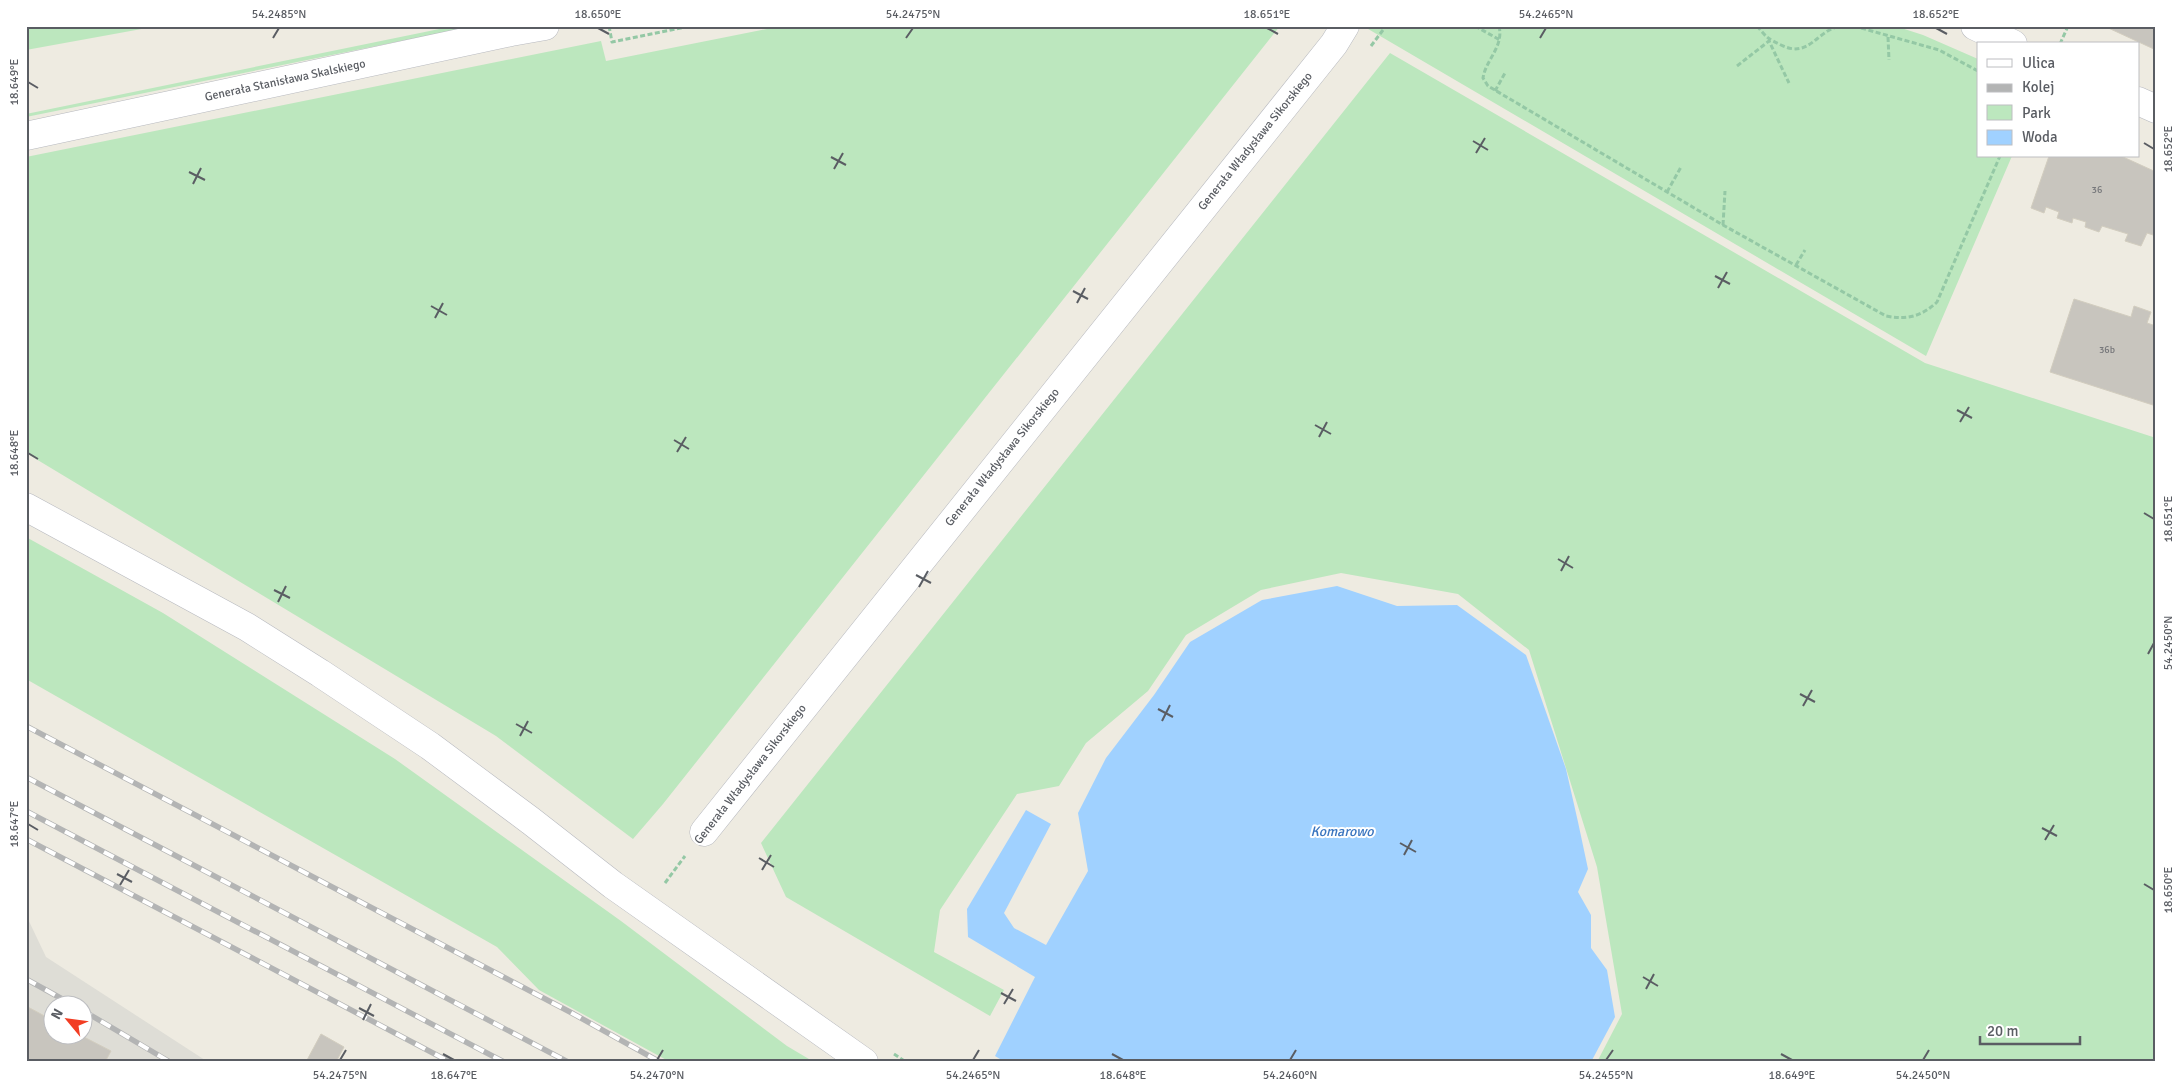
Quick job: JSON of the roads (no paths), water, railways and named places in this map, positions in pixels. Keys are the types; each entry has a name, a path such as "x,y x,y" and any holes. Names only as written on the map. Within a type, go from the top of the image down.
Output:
{"street":[{"name":"Generała Stanisława Skalskiego","path":"26,136 545,26"},
{"name":"Generała Władysława Sikorskiego","path":"704,832 1334,44 1345,26"},
{"path":"1975,26 2009,42"},
{"path":"2140,102 2156,109"},
{"path":"26,507 247,626 336,684 437,752 613,885 864,1062"}],"water":[{"name":"Komarowo","path":"1337,586 1397,606 1457,605 1526,655 1566,769 1588,869 1578,892 1591,915 1591,948 1607,970 1615,1017 1591,1062 1005,1062 995,1056 1035,977 968,937 967,909 1026,810 1051,824 1004,913 1014,928 1046,945 1088,871 1078,813 1106,758 1154,695 1190,642 1262,600"}],"railway":[{"path":"26,726 570,1012 660,1062"},
{"path":"26,777 568,1062"},
{"path":"26,811 504,1062"},
{"path":"26,839 450,1062"},
{"path":"26,979 57,996"},
{"path":"92,1016 170,1062"}]}
